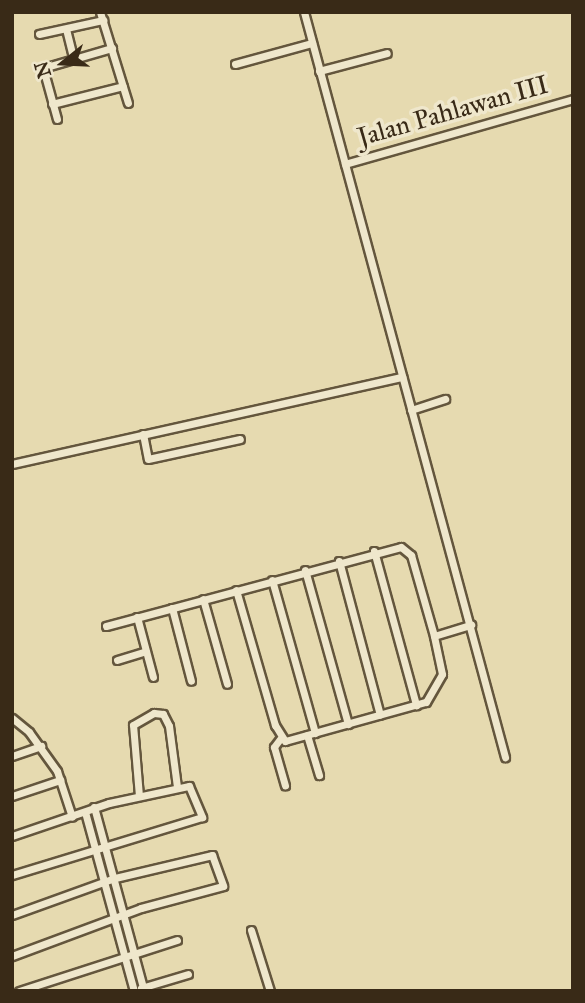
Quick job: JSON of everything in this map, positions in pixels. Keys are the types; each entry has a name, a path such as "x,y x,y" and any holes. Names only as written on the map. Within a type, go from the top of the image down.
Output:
{"street":[{"path":"304,12 505,757"},
{"path":"39,34 66,29 102,16 128,103"},
{"path":"66,29 74,57"},
{"path":"235,64 312,43"},
{"path":"57,119 43,68 111,48"},
{"path":"319,71 387,53"},
{"path":"52,104 123,86"},
{"name":"Jalan Pahlawan III","path":"345,164 573,99"},
{"path":"12,464 402,377"},
{"path":"411,410 445,399"},
{"path":"143,434 148,459 240,439"},
{"path":"106,626 374,551 401,547 411,555 442,674 437,690 416,705 311,734 280,739 274,747 285,785"},
{"path":"374,551 416,705"},
{"path":"339,561 380,715"},
{"path":"305,570 348,724"},
{"path":"272,580 319,775"},
{"path":"236,590 280,739"},
{"path":"203,599 227,684"},
{"path":"172,608 191,681"},
{"path":"137,617 153,677"},
{"path":"434,636 471,625"},
{"path":"117,660 146,651"},
{"path":"139,796 133,724 154,713 163,714 169,726 177,787"},
{"path":"12,718 41,746 60,780 72,817"},
{"path":"12,756 41,746"},
{"path":"12,796 60,780"},
{"path":"12,836 94,807 177,787 192,787 201,812 199,820 104,844 12,875"},
{"path":"94,807 134,952 140,990"},
{"path":"85,812 124,955 140,990"},
{"path":"12,915 104,881 212,855 222,883 217,890 124,915 12,956"},
{"path":"251,930 270,991"},
{"path":"19,991 177,940"},
{"path":"140,990 188,974"}]}
